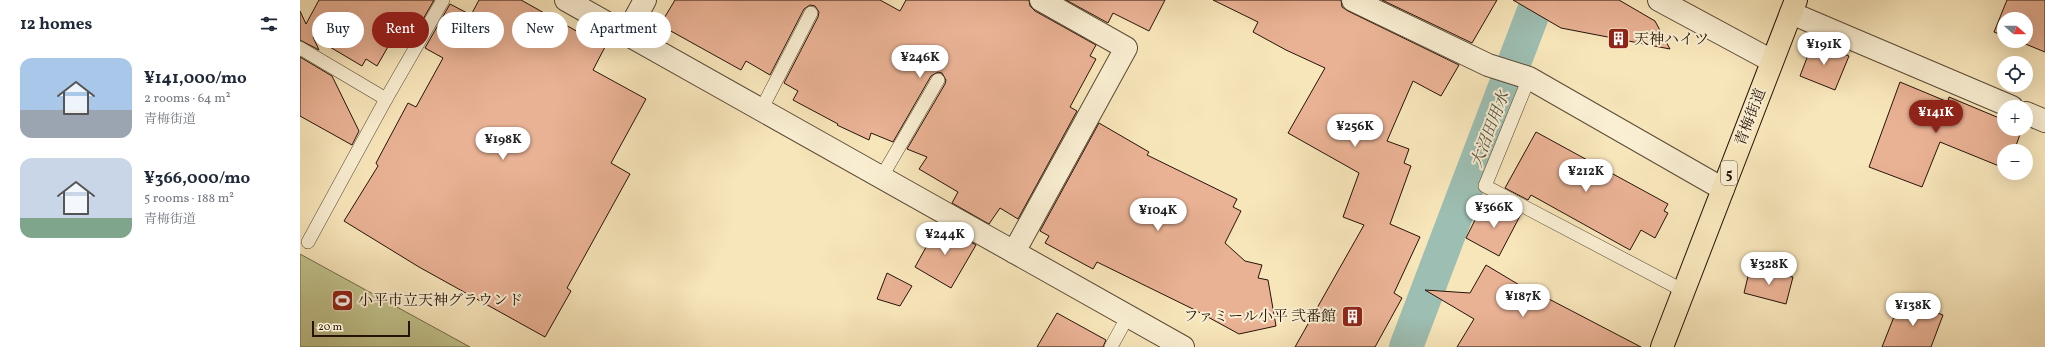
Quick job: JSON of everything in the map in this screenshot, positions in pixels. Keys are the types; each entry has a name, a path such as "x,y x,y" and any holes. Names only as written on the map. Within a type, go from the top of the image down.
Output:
{"main road":[{"name":"青梅街道","path":"1662,347 1793,7"}],"street":[{"path":"566,0 587,12"},
{"path":"638,12 645,0"},
{"path":"1014,252 1126,48 1041,0"},
{"path":"1353,0 1488,65 1526,77 1723,188"},
{"path":"1659,0 1772,61"},
{"path":"1793,7 1997,100"},
{"path":"649,48 1183,347"},
{"path":"2033,116 2045,121"}],"lane":[{"path":"308,242 386,99 443,0"},
{"path":"761,110 811,13"},
{"path":"300,48 386,99"},
{"path":"1526,77 1485,186 1684,292"},
{"path":"881,178 938,80"},
{"path":"1111,347 1128,316"}],"green space":[{"name":"小平市立天神グラウンド","path":"300,254 470,347 300,347"}],"building":[{"path":"319,0 434,0 427,12 372,12 372,48 387,48 377,66 366,59 362,66 332,48 364,48 364,12 312,12"},
{"path":"479,0 521,0 542,12 512,12 512,48 568,48 568,26 576,31 576,48 604,48 593,70 646,99 611,163 630,174 567,288 571,291 545,337 419,267 344,221 378,166 376,163 408,103 416,107 443,58 425,48 429,48 429,41 437,27 437,48 504,48 504,12 473,12"},
{"path":"675,0 880,0 900,11 906,0 1029,0 1030,6 1035,11 1096,45 1090,56 1096,59 1070,107 1077,111 1018,219 1000,208 989,224 952,203 958,192 919,169 927,157 907,149 945,84 946,80 942,73 938,72 931,76 893,142 871,133 869,140 837,125 838,124 793,100 798,91 784,83 818,17 819,12 815,6 810,5 804,9 770,75 746,61 741,70 671,31 671,12 668,12"},
{"path":"1066,0 1165,0 1149,31 1113,13 1108,23"},
{"path":"1213,0 1341,0 1342,7 1348,11 1459,65 1441,96 1413,81 1387,141 1409,149 1404,163 1411,166 1390,224 1420,237 1394,293 1402,298 1375,347 1295,347 1364,225 1343,217 1359,173 1288,133 1325,68 1286,50 1253,32 1258,22"},
{"path":"1382,0 1497,0 1472,43"},
{"name":"天神ハイツ","path":"1513,0 1619,0 1655,21 1670,49 1561,28"},
{"path":"2007,0 2045,0 2045,52 2033,47 2033,12 2002,12"},
{"path":"450,4 465,12 445,12"},
{"path":"300,11 306,24 312,13 312,46 300,40"},
{"path":"1997,25 1997,33 1994,32"},
{"path":"1813,42 1849,56 1835,90 1800,76"},
{"path":"300,57 332,76 359,131 352,145 300,116"},
{"path":"1900,82 1948,102 1949,97 1997,117 1997,136 2019,136 2017,144 1997,144 1997,165 1940,142 1922,187 1869,167"},
{"path":"1099,123 1149,152 1147,155 1237,199 1233,207 1241,211 1225,243 1245,261 1262,265 1258,278 1268,280 1276,326 1239,334 1195,310 1097,262 1093,269 1045,243 1049,236 1040,231"},
{"path":"1536,132 1668,204 1664,211 1668,213 1655,238 1641,230 1630,250 1531,195 1528,200 1505,188"},
{"path":"1498,202 1521,214 1499,256 1466,238 1477,216 1487,221"},
{"path":"939,224 976,245 951,288 915,267"},
{"path":"1486,265 1546,301 1547,298 1641,347 1457,347 1474,319 1425,290 1470,293"},
{"path":"1750,268 1793,277 1786,304 1744,293"},
{"path":"887,273 912,286 900,306 877,299"},
{"path":"1901,299 1943,315 1931,347 1882,347"},
{"path":"1057,313 1106,340 1103,347 1037,347"}],"waterway":[{"name":"大沼田用水","path":"1406,347 1538,0"}],"place":[{"name":"天神ハイツ","path":"1619,39"},
{"name":"小平市立天神グラウンド","path":"343,300"},
{"name":"ファミール小平 弐番館","path":"1352,316"}]}
